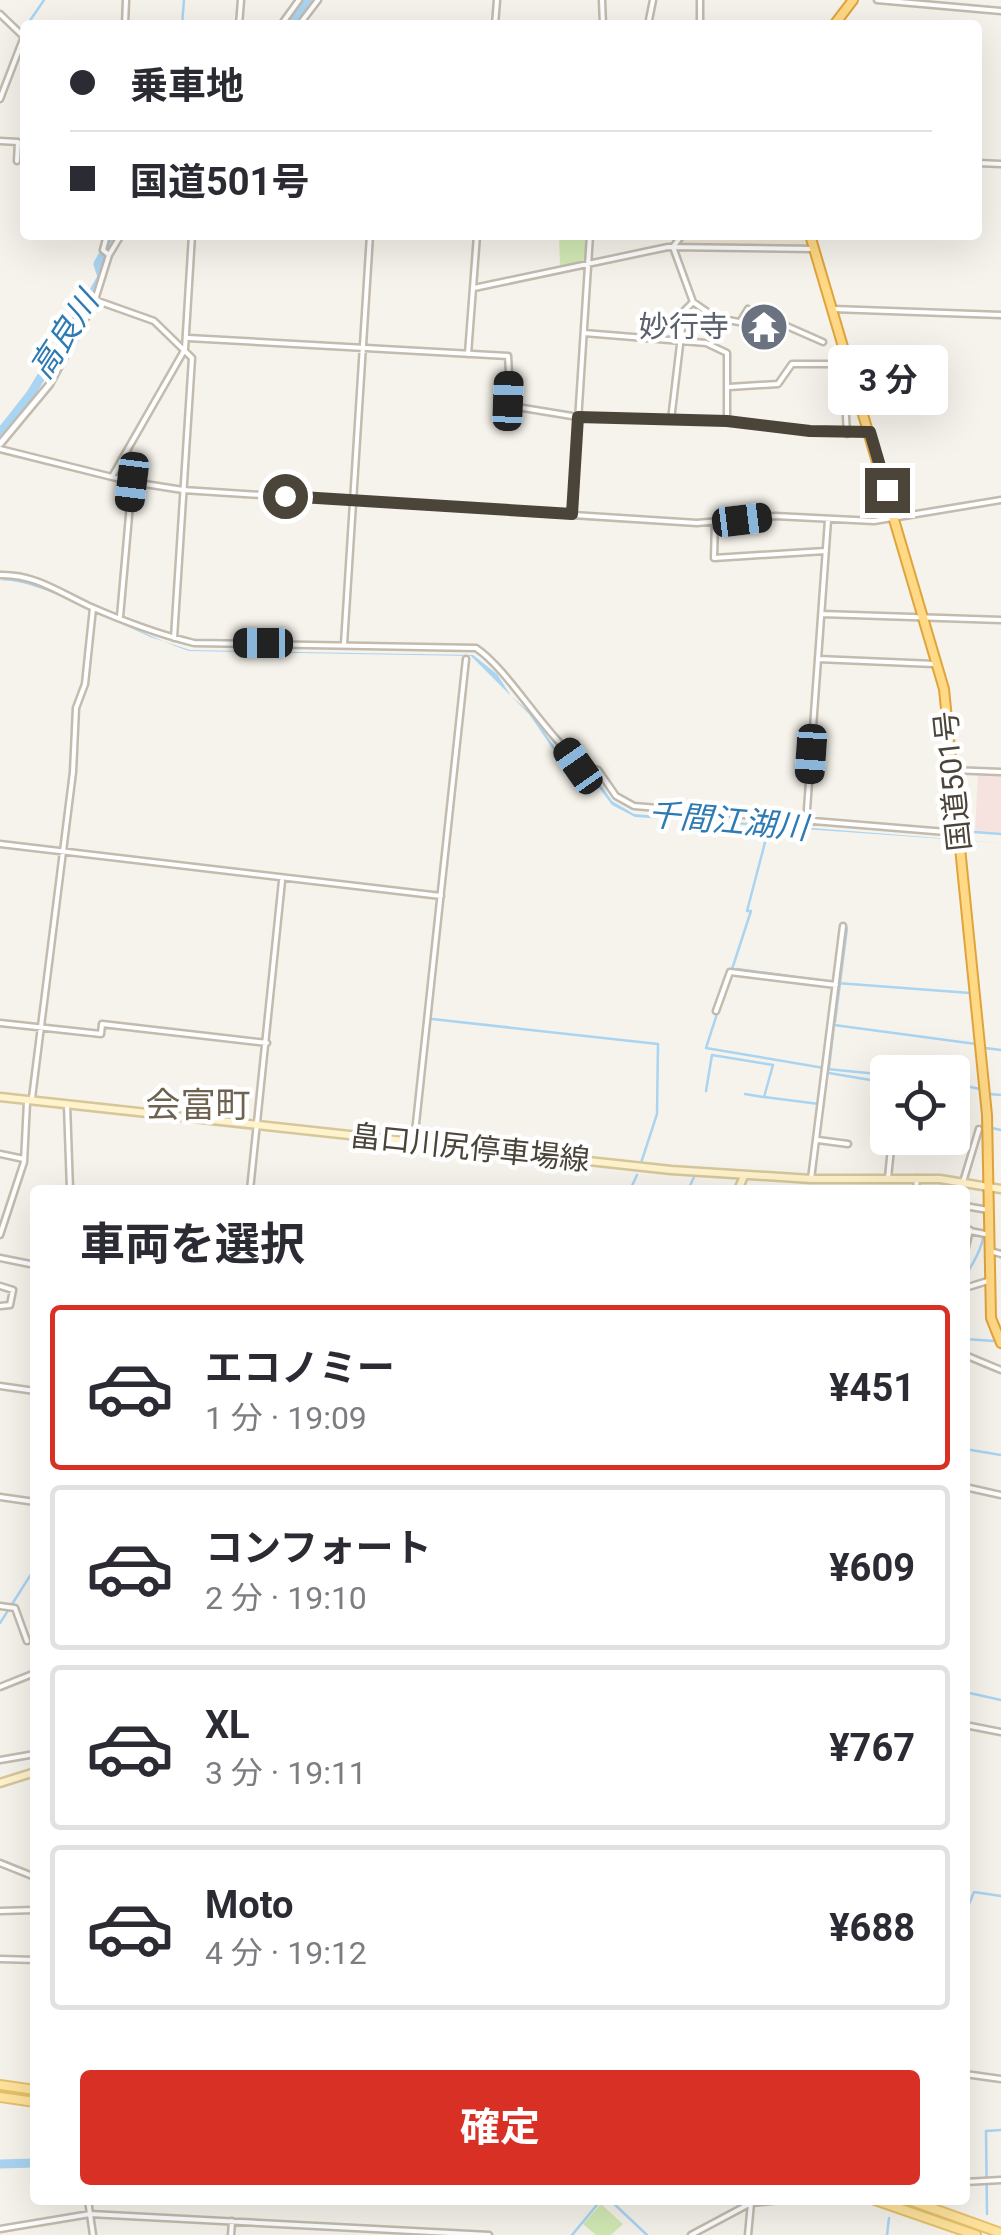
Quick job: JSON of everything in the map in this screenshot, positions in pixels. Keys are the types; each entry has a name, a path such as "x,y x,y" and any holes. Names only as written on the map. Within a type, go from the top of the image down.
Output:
{"highway":[{"name":"国道501号","path":"812,240 938,664 986,1095 991,1318 1001,1344"}],"main road":[{"name":"畠口川尻停車場線","path":"0,1097 744,1176 917,1178 1001,1189"},
{"path":"740,1185 744,1176"},
{"path":"0,1783 30,1774"},
{"path":"0,2085 30,2089"},
{"path":"0,2097 30,2101"},
{"path":"889,2205 976,2235"},
{"path":"923,2205 1001,2232"}],"street":[{"path":"303,20 318,0"},
{"path":"877,0 1001,10"},
{"path":"0,14 20,32"},
{"path":"0,98 20,46"},
{"path":"0,141 18,142 17,161"},
{"path":"106,240 103,250 109,255"},
{"path":"118,240 109,255 105,281 49,385 0,446 132,482 183,490 715,522 775,516 896,519 1001,500"},
{"path":"112,477 185,349 192,240"},
{"path":"344,645 370,240"},
{"path":"468,354 477,240"},
{"path":"572,514 590,240"},
{"path":"674,247 679,240"},
{"path":"474,288 674,247 815,249"},
{"path":"674,247 693,302 716,318 762,326"},
{"path":"95,300 105,300 154,321 192,358 174,638"},
{"path":"671,420 684,310 693,302"},
{"path":"833,309 1001,314"},
{"path":"740,322 748,310 823,342"},
{"path":"710,345 716,318"},
{"path":"584,333 710,345 730,357 727,421"},
{"path":"188,338 509,357 511,406 578,417 727,421 848,434 870,432"},
{"path":"728,387 778,384 792,364 846,364 848,434"},
{"path":"120,617 132,482"},
{"path":"806,823 828,520"},
{"path":"715,522 714,558 826,551"},
{"path":"0,575 20,575 44,582 93,608 194,643 468,646 481,650 578,766 598,770 616,796 634,806 958,837"},
{"path":"0,1235 24,1159 64,853 76,708 85,684 93,608"},
{"path":"822,614 1001,620"},
{"path":"414,1142 466,658"},
{"path":"818,659 938,664"},
{"path":"952,770 1001,772"},
{"path":"0,844 441,896"},
{"path":"251,1185 282,880"},
{"path":"812,1179 843,926"},
{"path":"716,1011 730,972 836,985"},
{"path":"0,1023 101,1034 102,1024 266,1043"},
{"path":"66,1105 70,1185"},
{"path":"963,1183 979,1129"},
{"path":"816,1140 848,1144"},
{"path":"0,1154 24,1159"},
{"path":"888,1185 891,1155"},
{"path":"916,1185 917,1178"},
{"path":"970,1207 988,1210"},
{"path":"970,1231 990,1235"},
{"path":"990,1251 1001,1254"},
{"path":"0,1258 30,1264"},
{"path":"970,1286 991,1280"},
{"path":"0,1286 13,1290 10,1305 0,1306"},
{"path":"970,1357 1001,1370"},
{"path":"0,1386 30,1390"},
{"path":"970,1489 1001,1495"},
{"path":"0,1497 30,1501"},
{"path":"0,1606 15,1608 27,1641"},
{"path":"0,1687 30,1676"},
{"path":"970,1726 1001,1732"},
{"path":"0,1760 30,1755"},
{"path":"0,1864 30,1874"},
{"path":"0,1911 30,1910"},
{"path":"0,1959 30,1960"},
{"path":"970,2075 1001,2079"},
{"path":"970,2182 1001,2180"},
{"path":"89,2205 93,2235"},
{"path":"691,2235 747,2205"},
{"path":"748,2235 751,2205"},
{"path":"0,2229 90,2214 490,2235"},
{"path":"231,2235 232,2220"}],"shaded area":[{"path":"681,240 810,240 812,246 678,246"},
{"path":"978,772 1001,773 1001,833 975,832"}],"green space":[{"path":"559,240 588,240 586,260 560,267"},
{"path":"602,2205 623,2224 611,2235 596,2235 583,2224"}],"water":[{"path":"11,577 29,580 86,607 37,588 0,581"},
{"path":"165,642 190,650 473,655 497,674 511,696 471,656 189,651"},
{"path":"511,696 533,715 570,770 595,776 612,801 634,814 1001,843 635,817 612,805 591,777 568,771 529,714"}],"waterway":[{"path":"30,20 44,0"},
{"path":"182,20 184,0"},
{"name":"高良川","path":"293,20 308,0"},
{"name":"高良川","path":"0,433 30,395 102,277 98,264 111,240"},
{"name":"千間江湖川","path":"719,1009 751,911 747,911 769,827"},
{"path":"974,832 1001,834"},
{"path":"835,1022 847,928"},
{"path":"737,969 833,982"},
{"path":"837,983 970,993"},
{"path":"717,1014 706,1048 824,1068"},
{"path":"432,1019 658,1044 657,1114 641,1163"},
{"path":"829,1068 834,1025 976,1044"},
{"path":"985,1048 1001,1050"},
{"path":"706,1091 712,1055 773,1065 764,1097 819,1104"},
{"path":"827,1069 870,1073"},
{"path":"829,1073 870,1080"},
{"path":"970,1087 980,1089"},
{"path":"745,1094 763,1097"},
{"path":"989,1094 1001,1095"},
{"path":"992,1128 1001,1130"},
{"path":"632,1185 637,1175"},
{"path":"690,1185 694,1177"},
{"path":"970,1270 983,1238"},
{"path":"970,1339 994,1341"},
{"path":"970,1450 1001,1455"},
{"path":"0,1623 30,1576"},
{"path":"970,1693 1001,1700"},
{"path":"0,1763 30,1758"},
{"path":"970,1902 974,1892 1001,1896"},
{"path":"987,2214 986,2131 1001,2130"},
{"path":"0,2164 30,2163"},
{"path":"572,2235 597,2205"},
{"path":"615,2205 647,2235"},
{"path":"887,2235 889,2218"}],"place":[{"name":"妙行寺","path":"764,327"}],"district":[{"name":"会富町","path":"198,1105"}],"route":[{"path":"285,496 572,514 578,417 727,421 848,434 870,432 887,490"}]}
